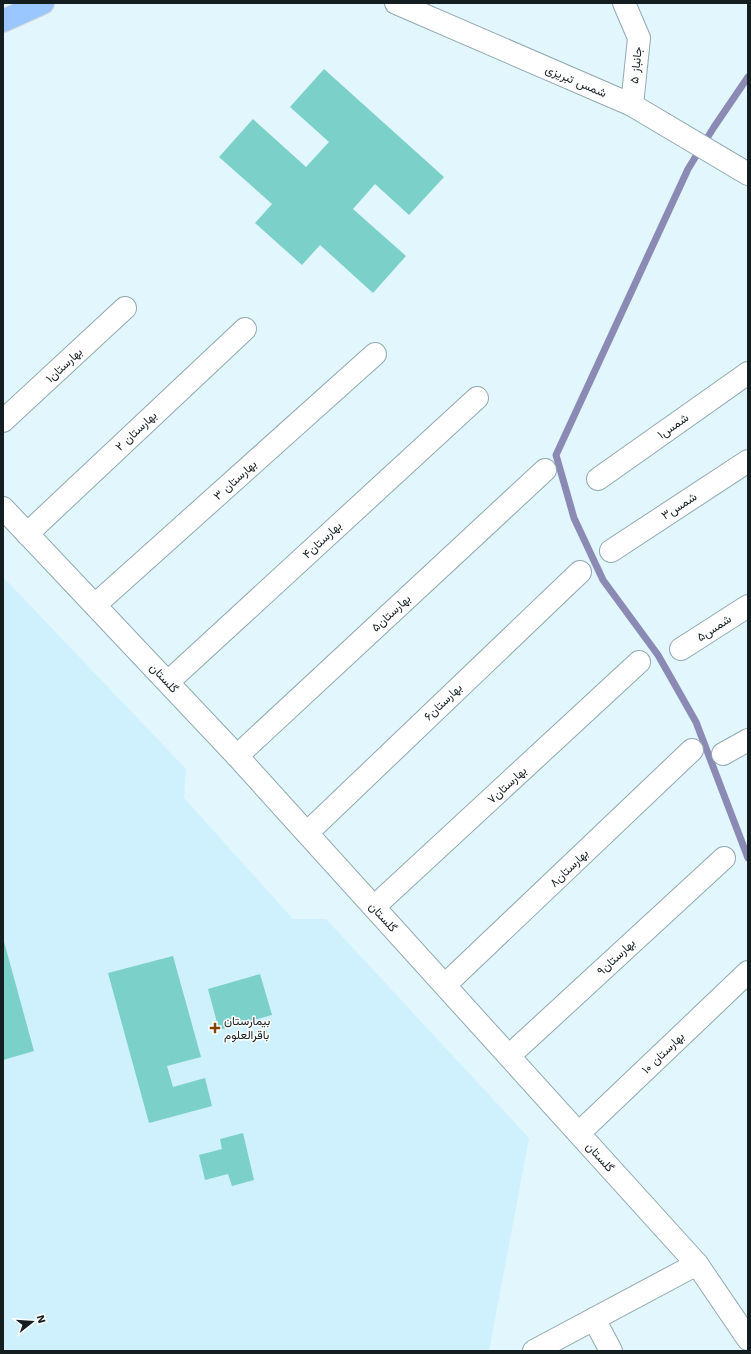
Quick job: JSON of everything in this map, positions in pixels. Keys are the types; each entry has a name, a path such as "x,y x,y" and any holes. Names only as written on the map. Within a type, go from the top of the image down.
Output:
{"main road":[{"path":"3,21 43,3"}],"street":[{"name":"شمس تبریزی","path":"396,3 632,105 748,174"},
{"name":"جانباز ۵","path":"624,3 639,38 632,105"},
{"name":"بهارستان۱","path":"3,421 125,308"},
{"name":"بهارستان ۲","path":"27,534 245,329"},
{"name":"بهارستان ۳","path":"95,605 375,354"},
{"name":"شمس۱","path":"598,479 748,373"},
{"name":"بهارستان۴","path":"168,682 477,398"},
{"name":"شمس۳","path":"611,551 748,461"},
{"name":"بهارستان۵","path":"237,756 545,470"},
{"name":"گلستان","path":"3,508 237,756 697,1264 748,1339"},
{"name":"بهارستان۶","path":"307,833 580,572"},
{"name":"شمس۵","path":"681,649 748,606"},
{"name":"بهارستان۷","path":"374,907 639,662"},
{"path":"723,754 748,740"},
{"name":"بهارستان۸","path":"445,985 692,750"},
{"name":"بهارستان۹","path":"508,1056 724,858"},
{"name":"بهارستان ۱۰","path":"579,1133 748,972"},
{"path":"534,1351 697,1264"},
{"path":"594,1319 610,1351"}],"shaded area":[{"name":"بیمارستان باقرالعلوم","path":"3,577 186,769 184,798 293,919 326,919 529,1138 489,1351 3,1351"}],"building":[{"path":"324,69 444,177 409,215 375,184 353,209 406,256 373,293 320,245 302,265 255,223 272,204 219,157 253,119 306,167 329,142 290,107"},
{"path":"3,938 34,1051 3,1060"},
{"path":"173,956 201,1057 167,1066 173,1087 205,1078 212,1106 149,1123 108,973"},
{"path":"260,974 272,1015 219,1030 208,989"},
{"path":"243,1133 254,1180 232,1186 228,1174 205,1180 199,1155 222,1149 220,1139"}],"waterway":[{"path":"748,77 688,169 556,455 574,518 603,580 658,655 696,722 748,858"}],"place":[{"name":"بیمارستان باقرالعلوم","path":"215,1028"}]}
